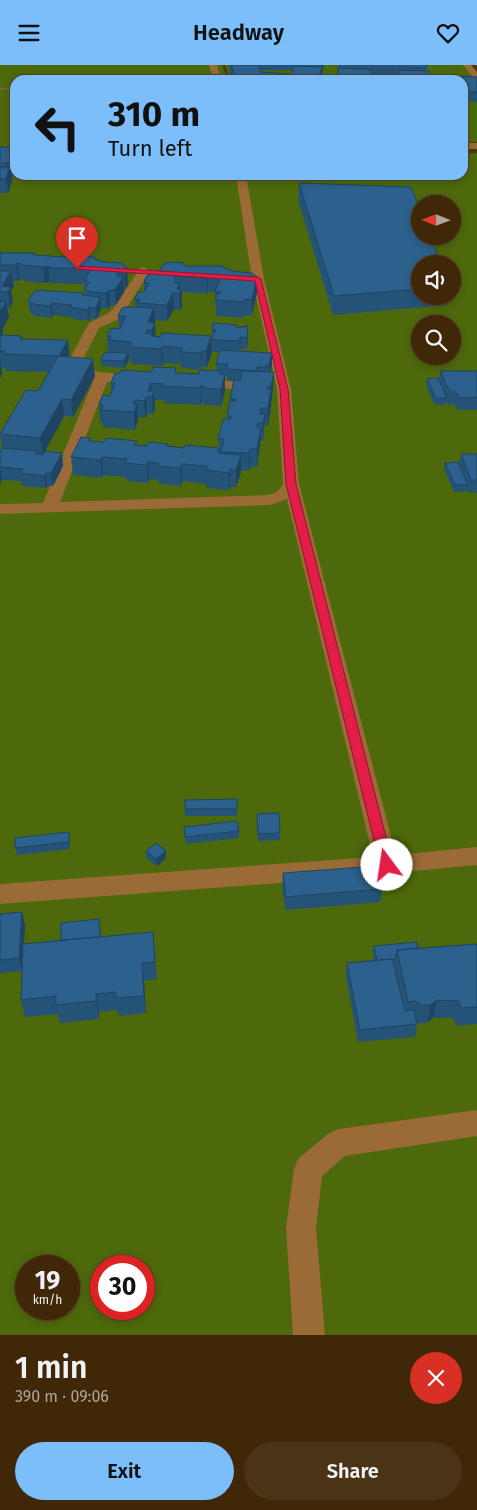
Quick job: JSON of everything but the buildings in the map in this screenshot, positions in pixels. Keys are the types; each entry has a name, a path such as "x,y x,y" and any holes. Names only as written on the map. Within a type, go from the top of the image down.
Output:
{"street":[{"path":"467,65 477,77"},
{"path":"242,180 253,279 284,389 291,484 387,865"},
{"path":"125,270 148,271 118,311 112,317 94,326 74,364 79,370 102,377 150,380"},
{"path":"62,352 80,353"},
{"path":"49,508 102,377"},
{"path":"188,382 284,389"},
{"path":"0,509 270,501 283,495 291,484"},
{"path":"0,894 387,865 477,856"},
{"path":"309,1335 301,1228 308,1169 339,1143 477,1123"}],"green space":[{"path":"0,65 222,65 226,75 10,75 10,180 468,180 468,154 477,153 477,1335 0,1335"},
{"path":"225,65 464,65 477,81 477,142 468,143 468,75 228,75"}],"route":[{"path":"77,268 258,279 284,389 291,484 387,865"}]}
